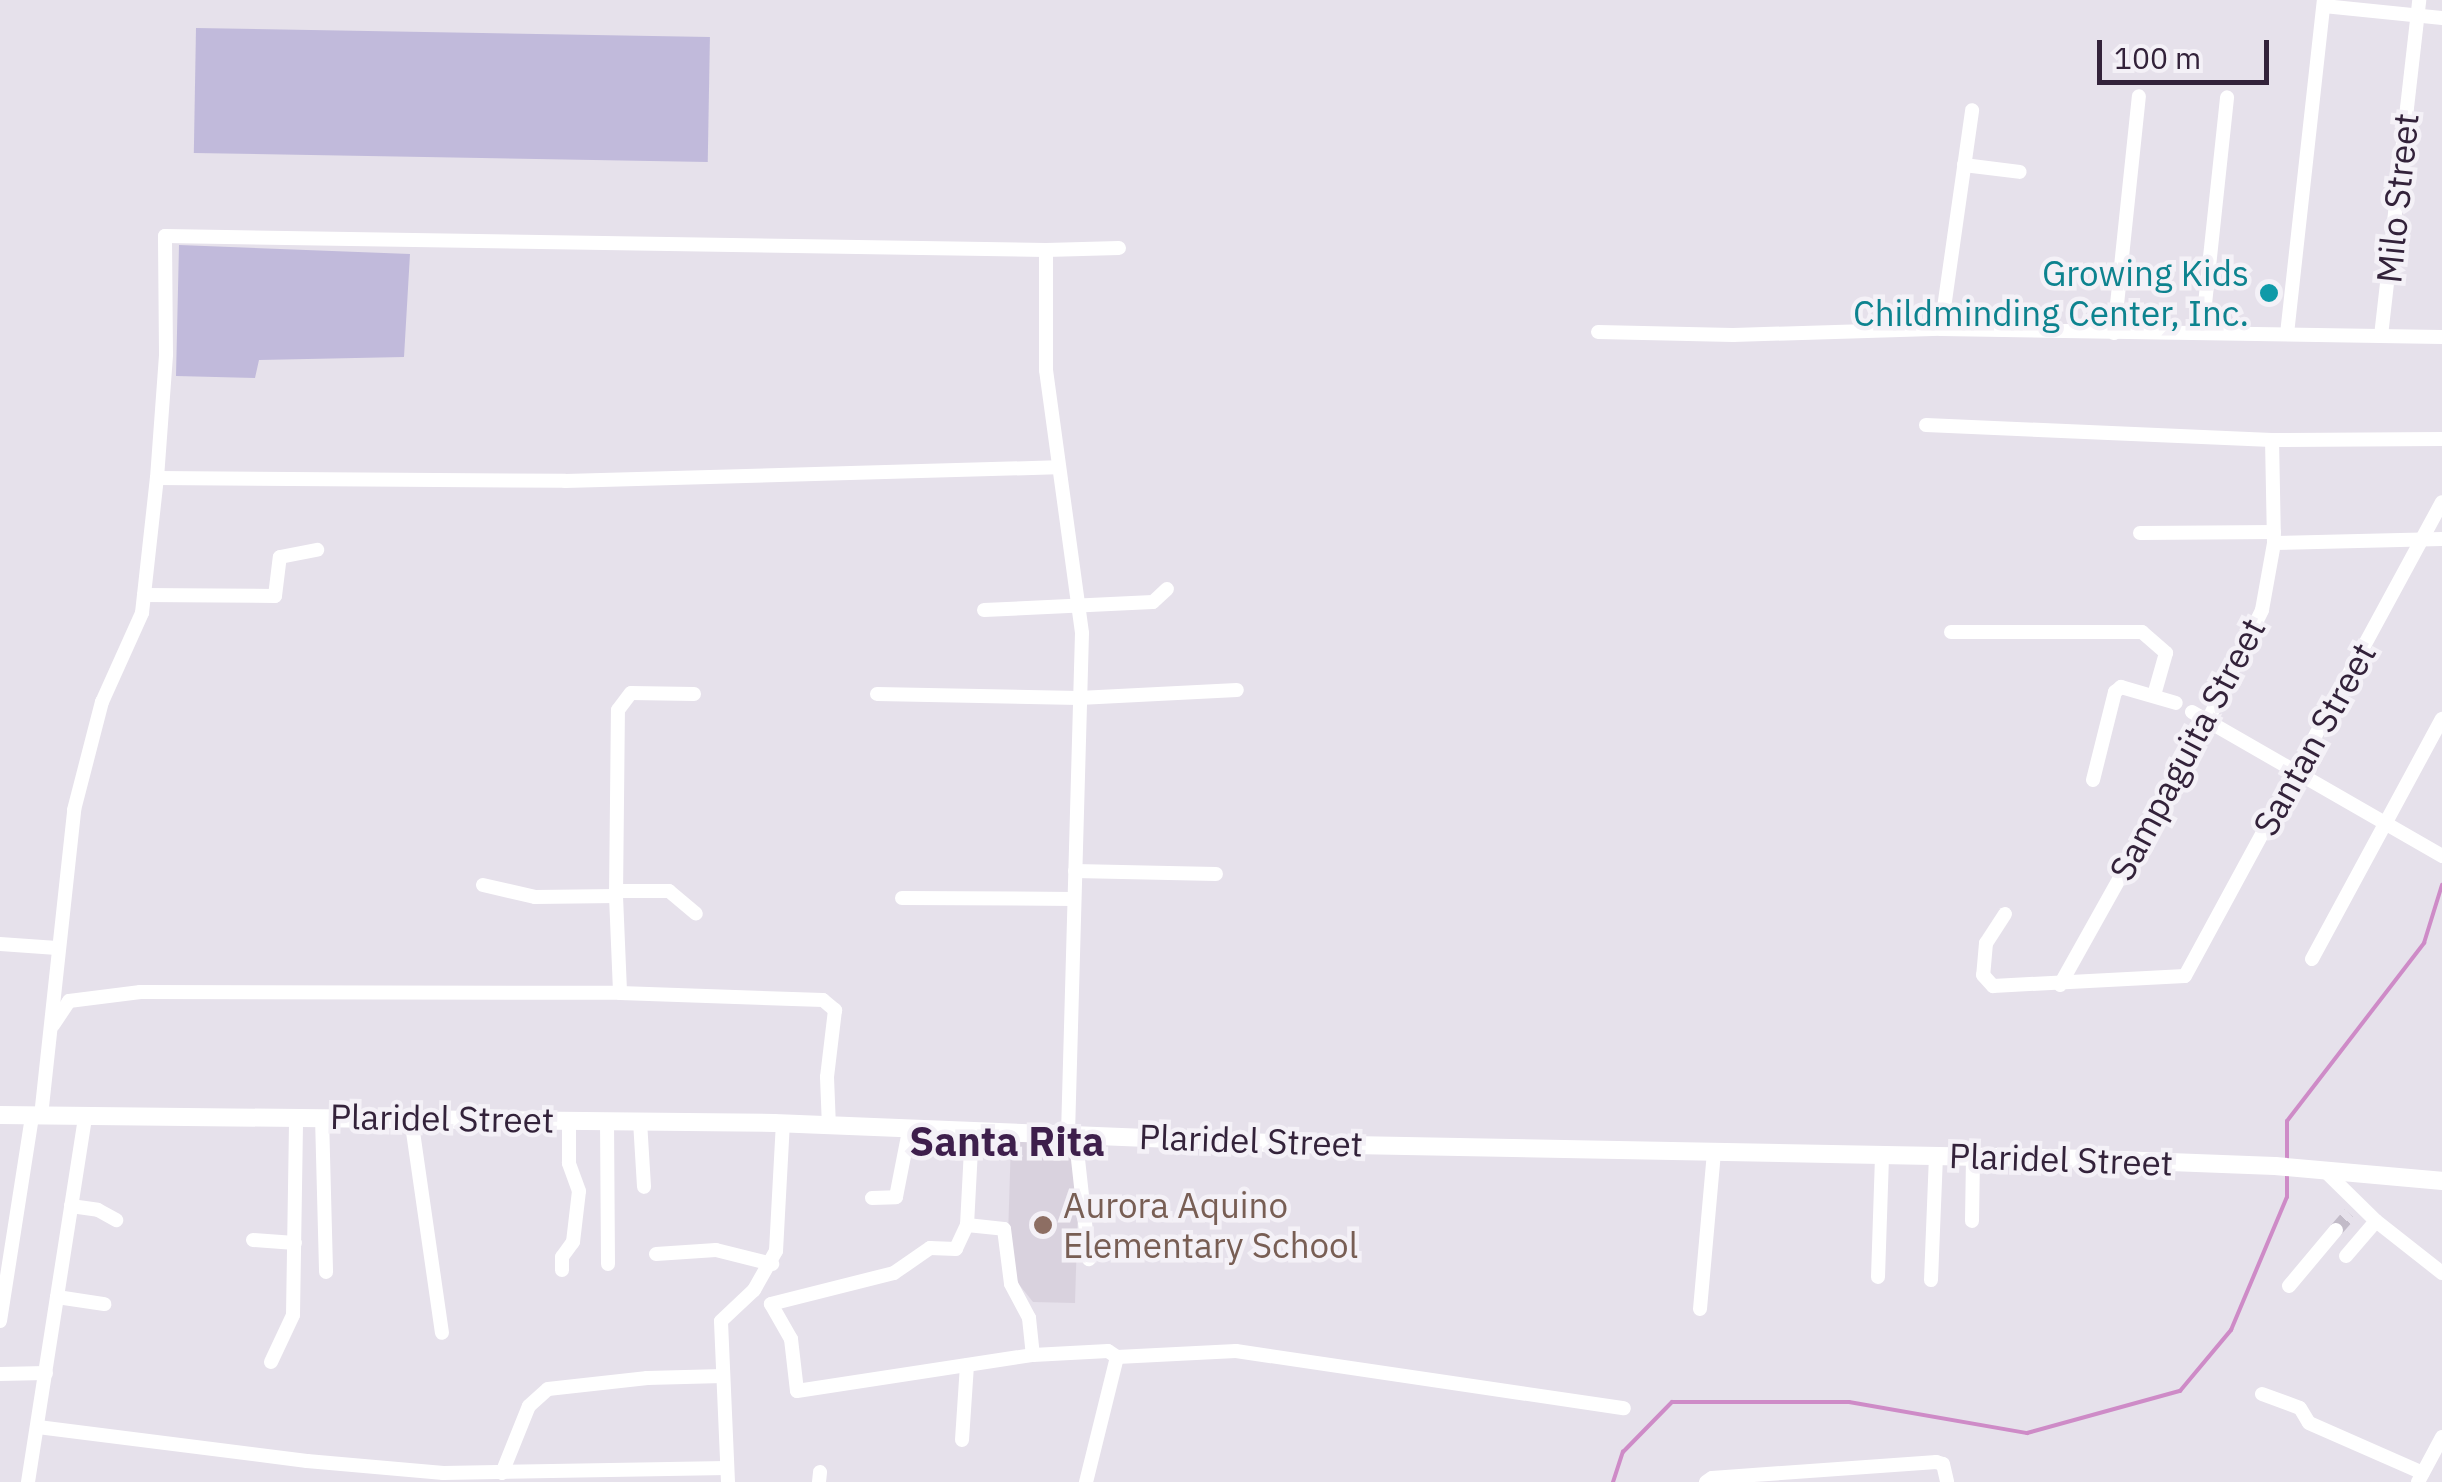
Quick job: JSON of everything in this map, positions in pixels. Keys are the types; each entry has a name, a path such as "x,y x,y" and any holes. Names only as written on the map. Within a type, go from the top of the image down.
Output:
{"street":[{"path":"2287,334 2324,3 2418,8 2442,18"},
{"name":"Milo Street","path":"2382,336 2418,8"},
{"path":"2114,332 2138,96"},
{"path":"2202,332 2227,97"},
{"path":"1941,328 1972,110"},
{"path":"1964,165 2020,172"},
{"path":"0,1321 7,1235 36,1116 50,1030 74,810 102,702 134,633 144,595 166,354 165,236 1119,248"},
{"path":"1046,250 1046,370 1082,633 1074,899 1075,1132 1089,1259"},
{"path":"1598,332 1734,335 1941,328 2442,337"},
{"path":"1926,425 2272,440 2442,439"},
{"name":"Sampaguita Street","path":"2060,985 2207,722 2262,610 2274,537 2272,440"},
{"path":"157,478 566,481 1057,468"},
{"name":"Santan Street","path":"2060,985 2185,976 2442,502"},
{"path":"2140,533 2442,539"},
{"path":"144,595 274,596 280,557 317,550"},
{"path":"984,610 1153,602 1167,589"},
{"path":"1951,632 2142,632 2160,643 2166,653 2154,696"},
{"path":"2094,780 2115,692 2120,687 2176,702"},
{"path":"877,694 1080,698 1237,690"},
{"path":"620,993 616,894 618,710 630,693 694,694"},
{"path":"2192,712 2442,856"},
{"path":"2312,959 2442,719"},
{"path":"1075,871 1216,874"},
{"path":"483,885 535,897 669,891 696,914"},
{"path":"902,898 1074,899"},
{"path":"2005,914 1986,943 1985,983 2060,985"},
{"path":"0,944 57,948"},
{"path":"56,970 69,1001"},
{"path":"50,1030 69,1001 140,992 620,993 830,1003 835,1010 828,1077 829,1126"},
{"name":"Plaridel Street","path":"0,1115 782,1123 1298,1144 1936,1155 2275,1166 2442,1181"},
{"path":"271,1362 292,1320 296,1116"},
{"path":"28,1482 84,1117"},
{"path":"322,1117 326,1272"},
{"path":"412,1118 442,1333"},
{"path":"562,1270 562,1257 573,1242 580,1192 569,1163 569,1120"},
{"path":"607,1120 608,1264"},
{"path":"640,1121 644,1187"},
{"path":"38,1427 307,1461 443,1473 728,1475 720,1322 754,1290 772,1264 778,1239 782,1123"},
{"path":"771,1304 894,1273 930,1248 956,1249 967,1225 972,1130"},
{"path":"872,1198 896,1196 910,1131"},
{"path":"1700,1309 1714,1151"},
{"path":"1878,1277 1882,1154"},
{"path":"1931,1280 1936,1155"},
{"path":"1972,1221 1974,1156"},
{"path":"2325,1171 2354,1209 2376,1221 2442,1272"},
{"path":"71,1206 98,1210 116,1220"},
{"path":"2346,1256 2376,1221"},
{"path":"967,1225 1004,1229 1012,1284 1029,1318 1033,1354"},
{"path":"2289,1286 2336,1230"},
{"path":"253,1240 295,1242"},
{"path":"656,1254 716,1250 772,1264"},
{"path":"754,1290 771,1304 791,1340 797,1390 1033,1354 1108,1350 1117,1357 1236,1352 1624,1408"},
{"path":"57,1297 104,1304"},
{"path":"1086,1482 1117,1357"},
{"path":"962,1440 968,1365"},
{"path":"0,1374 46,1373"},
{"path":"502,1473 529,1406 548,1389 647,1378 722,1376"},
{"path":"2262,1394 2300,1408 2309,1423 2421,1477 2442,1437"},
{"path":"1706,1482 1712,1478 1936,1462 1943,1464 1947,1482"}],"shaded area":[{"path":"196,28 710,37 708,162 194,153"},
{"path":"179,245 410,254 404,357 259,360 255,378 176,376"},
{"name":"Aurora Aquino Elementary School","path":"1011,1140 1080,1141 1075,1303 1033,1302 1017,1282 1008,1236"}],"waterway":[{"path":"2287,1161 2287,1121 2424,943 2442,885"},
{"path":"1613,1482 1623,1452 1672,1402 1849,1402 2027,1433 2180,1391 2231,1330 2287,1197 2287,1175"}],"tunnel":[{"path":"2336,1230 2350,1214"}],"place":[{"name":"Growing Kids Childminding Center, Inc.","path":"2269,293"},
{"name":"Aurora Aquino Elementary School","path":"1043,1225"}],"district":[{"name":"Santa Rita","path":"1007,1141"}]}
